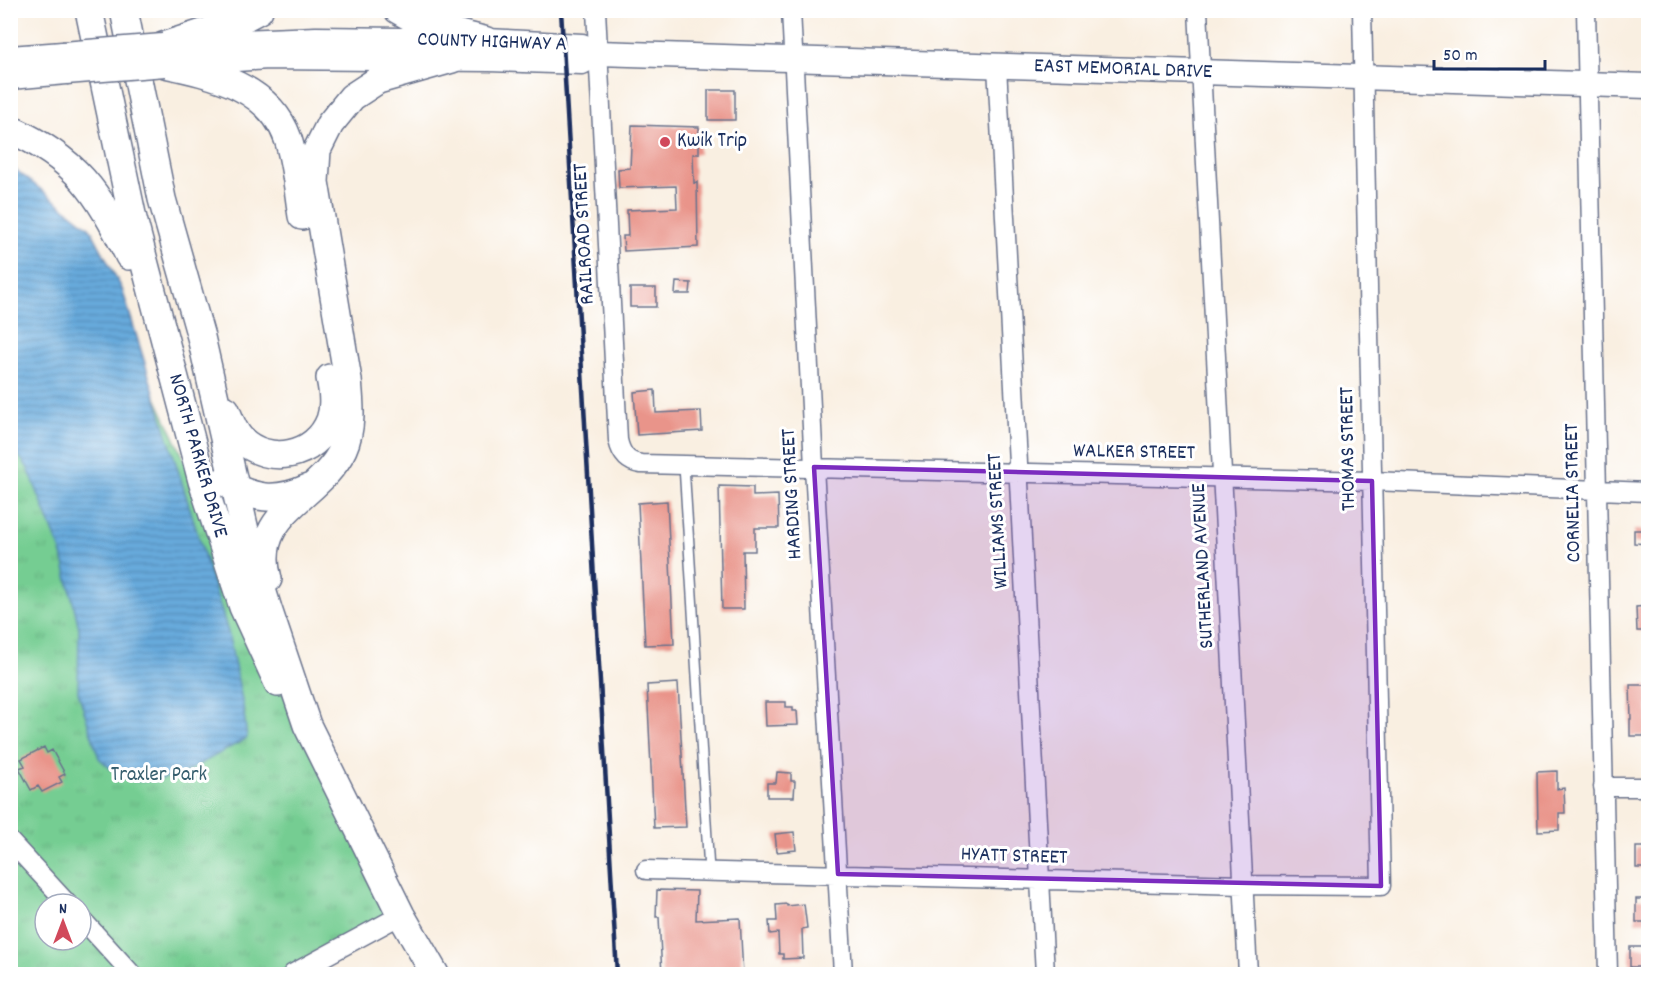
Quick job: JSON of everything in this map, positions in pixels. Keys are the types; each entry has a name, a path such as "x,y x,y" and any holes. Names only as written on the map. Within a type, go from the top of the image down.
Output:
{"main road":[{"name":"NORTH PARKER DRIVE","path":"89,10 132,219 202,482 243,607 273,674 381,874"},
{"name":"NORTH PARKER DRIVE","path":"124,10 162,200 201,337 249,548 307,725 401,915 435,975"},
{"path":"164,55 259,10"},
{"path":"398,10 416,21 487,41"},
{"name":"COUNTY HIGHWAY A","path":"10,76 65,63 326,39 487,41 582,46 598,53"},
{"name":"COUNTY HIGHWAY A","path":"164,55 582,62 598,53"},
{"name":"EAST MEMORIAL DRIVE","path":"598,53 1648,86"},
{"path":"164,55 226,80 257,97 275,116 287,138 333,390 330,420 318,439 299,451 275,455 257,450 241,439 231,424 201,337"},
{"name":"COUNTY HIGHWAY A","path":"10,58 65,63"},
{"path":"276,630 272,593 265,569 270,531 280,517 326,473 342,451 349,433 348,380 315,182 317,150 330,124 352,97 378,80 452,59"},
{"path":"10,129 52,151 73,168 91,189 110,216 159,320"},
{"path":"188,428 210,470 220,480 235,489 249,495 279,497 292,495 311,487"}],"street":[{"name":"RAILROAD STREET","path":"596,10 618,429 622,454"},
{"name":"HARDING STREET","path":"791,10 843,975"},
{"name":"SUTHERLAND AVENUE","path":"1198,10 1248,975"},
{"name":"THOMAS STREET","path":"1362,10 1381,886"},
{"name":"CORNELIA STREET","path":"1586,10 1608,975"},
{"name":"WILLIAMS STREET","path":"997,66 1045,975"},
{"name":"WALKER STREET","path":"622,454 635,463 684,465 1372,481 1648,492"},
{"path":"1603,787 1648,787"},
{"path":"10,841 57,892"},
{"name":"HYATT STREET","path":"646,870 1244,885 1381,886"},
{"path":"292,975 401,915"},
{"path":"93,931 132,975"}],"lane":[{"path":"684,465 709,871"}],"highlighted area":[{"path":"814,467 1372,481 1381,886 838,874"}],"green space":[{"name":"Traxler Park","path":"10,166 90,228 122,289 154,393 220,537 401,915 292,974 11,974"}],"water":[{"path":"11,166 90,228 122,289 228,632 243,705 247,738 182,774 138,781 119,776 99,758 78,692 79,628 62,554 28,468 11,445"}],"building":[{"name":"Kwik Trip","path":"708,90 735,90 735,120 708,120"},
{"path":"632,125 699,127 699,154 693,154 694,183 697,182 698,247 624,251 623,236 628,236 627,210 677,208 676,186 619,188 618,169 630,168"},
{"path":"676,282 691,283 690,294 675,294"},
{"path":"630,288 656,288 656,307 630,307"},
{"path":"655,390 656,413 701,411 702,431 637,435 634,392"},
{"path":"719,486 753,487 753,496 778,495 779,528 755,528 755,551 743,551 744,609 722,609"},
{"path":"667,501 674,644 645,645 638,503"},
{"path":"1634,530 1648,530 1648,544 1634,543"},
{"path":"1648,606 1648,631 1637,631 1636,607"},
{"path":"678,683 686,827 654,828 647,685"},
{"path":"1630,685 1648,685 1648,736 1630,736"},
{"path":"765,702 786,702 786,707 793,707 793,711 797,711 798,725 766,726"},
{"path":"44,747 47,753 52,750 65,774 59,777 62,782 42,792 38,786 31,790 19,768 25,766 21,759"},
{"path":"1557,771 1557,789 1564,788 1565,813 1559,813 1559,830 1538,831 1537,772"},
{"path":"777,772 791,773 791,781 795,781 794,797 767,797 767,783 776,783"},
{"path":"794,832 796,850 777,852 775,834"},
{"path":"1636,847 1648,847 1648,868 1636,868"},
{"path":"657,890 697,891 696,920 740,918 743,975 662,975 659,917 656,917"},
{"path":"1636,899 1648,899 1648,922 1636,922"},
{"path":"787,904 787,906 804,904 807,928 802,929 803,958 783,959 783,954 779,954 778,933 770,934 769,921 777,921 776,905"},
{"path":"1630,947 1648,947 1648,967 1630,967"}],"railway":[{"path":"561,10 617,974"}],"place":[{"name":"Kwik Trip","path":"665,142"}]}
